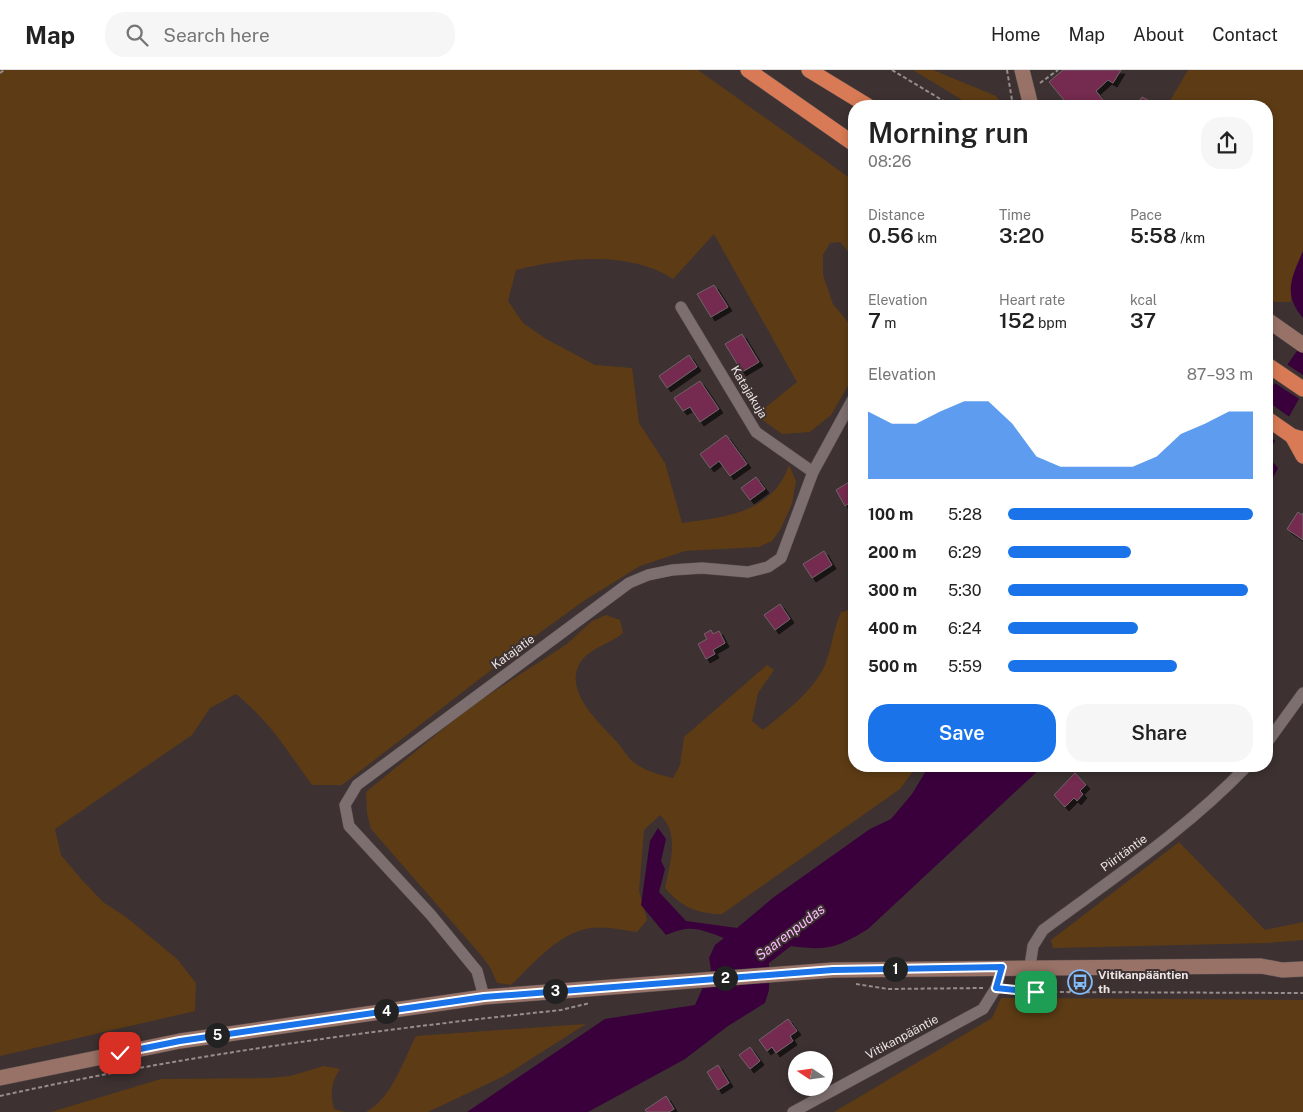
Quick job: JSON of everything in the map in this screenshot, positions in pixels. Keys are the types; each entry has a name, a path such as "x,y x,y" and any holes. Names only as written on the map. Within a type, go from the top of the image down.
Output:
{"highway":[{"path":"748,70 848,140"},
{"path":"809,70 858,100"},
{"path":"1273,369 1303,389"},
{"path":"1273,423 1297,438 1303,456"}],"main road":[{"path":"1022,70 1030,100"},
{"path":"1273,324 1298,342"},
{"path":"1261,966 1278,960 1303,959"},
{"path":"0,1078 180,1041 484,997 833,970 1030,966 1261,966 1282,970 1303,969"}],"street":[{"name":"Katajakuja","path":"681,307 756,432 813,472"},
{"name":"Katajatie","path":"484,997 477,971 432,915 349,826 345,805 357,785 630,584 648,575 672,570 702,568 748,572 768,567 781,558 813,472 848,408"},
{"path":"1273,734 1303,693"},
{"name":"Piiritäntie","path":"1030,966 1033,946 1043,930 1161,843 1213,799 1241,772"},
{"name":"Vitikanpääntie","path":"793,1112 983,1009 996,988 1002,967"}],"path":[{"path":"0,73 4,70"},
{"path":"892,70 942,100"},
{"path":"1008,70 1012,100"},
{"path":"1070,992 1070,982 1080,982"},
{"path":"854,984 888,989 996,988 1070,992 1303,993"},
{"path":"0,1096 57,1083 305,1041 561,1010 590,1003"}],"shaded area":[{"path":"0,70 698,70 848,177 848,251 840,242 830,243 823,255 823,275 833,304 848,322 848,385 831,415 810,432 782,434 756,415 797,382 714,234 673,279 655,270 617,260 596,259 555,262 516,270 508,301 523,323 546,339 595,365 632,368 639,423 665,463 682,523 731,515 759,503 772,493 782,481 789,465 796,481 792,504 780,530 772,541 759,547 685,551 640,566 585,600 534,637 342,785 312,785 269,726 236,694 210,708 192,735 55,829 61,855 82,880 103,902 126,917 177,959 196,983 195,1011 0,1056"},
{"path":"913,70 933,70 996,96 999,100 962,100"},
{"path":"1188,70 1303,70 1303,251 1292,279 1291,302 1273,301 1273,100 1170,100"},
{"path":"848,610 848,772 913,772 900,789 722,914 705,913 690,908 677,900 665,888 671,859 672,839 666,822 660,815 644,830 639,891 647,920 637,932 614,928 591,928 579,931 557,942 511,985 497,983 490,967 480,954 371,829 367,813 366,792 470,707 567,644 592,621 606,615 620,620 623,633 592,651 581,661 576,677 581,698 594,718 635,764 656,774 673,778 680,765 684,737 767,665 774,670 758,693 752,721 763,730 797,702 813,685 824,667 841,612"},
{"path":"1179,842 1265,930 1303,922 1303,940 1267,943 1053,948 1051,940"},
{"path":"1001,998 1303,1000 1303,1112 834,1112 992,1018"},
{"path":"586,1024 504,1076 428,1112 366,1112 383,1098 390,1088 416,1036"},
{"path":"324,1066 340,1069 333,1084 332,1098 334,1109 344,1112 51,1112 161,1079 270,1078 290,1076"}],"water":[{"path":"1303,251 1303,318 1293,301 1291,285 1295,269"},
{"path":"1303,342 1303,392 1273,444 1273,386"},
{"path":"1273,462 1278,468 1273,478"},
{"name":"Saarenpudas","path":"925,772 1037,772 868,929 840,944 823,948 791,946 769,963 769,990 765,1003 728,1026 685,1059 588,1112 467,1112 605,1019 695,1005 711,969 709,958 715,945 724,938 695,929 666,935 641,905 650,841 658,828 666,839 661,861 665,869 659,892 686,921 737,928 774,897 870,829 891,819 912,794"}],"pier":[{"path":"1285,363 1303,375 1303,397 1301,400 1273,382"},
{"path":"1273,405 1291,418 1277,442 1273,439"}],"building":[{"path":"1063,70 1121,70 1113,83 1108,80 1096,91 1103,100 1064,100 1049,82"},
{"path":"714,285 728,307 711,317 697,294"},
{"path":"742,334 759,362 742,372 725,344"},
{"path":"689,355 697,367 667,388 659,376"},
{"path":"700,381 719,409 700,422 690,407 683,411 674,398"},
{"path":"726,435 747,464 730,476 719,461 710,468 700,454"},
{"path":"756,477 765,489 750,500 741,488"},
{"path":"848,483 848,504 845,506 836,490"},
{"path":"1298,512 1302,515 1303,513 1303,540 1287,529"},
{"path":"824,551 832,565 812,578 803,564"},
{"path":"780,604 790,619 775,630 764,615"},
{"path":"711,630 713,634 719,631 725,643 713,650 715,654 706,659 698,644 707,639 704,634"},
{"path":"1075,773 1086,785 1080,791 1083,794 1077,801 1074,798 1065,807 1054,795"},
{"path":"788,1019 797,1031 790,1036 793,1041 776,1053 772,1047 767,1051 759,1040"},
{"path":"750,1047 760,1061 750,1069 739,1055"},
{"path":"718,1065 729,1083 718,1090 707,1072"},
{"path":"666,1096 674,1109 669,1112 647,1112 645,1110"}],"place":[{"name":"Vitikanpääntien th","path":"1080,982"}],"route":[{"path":"120,1053 180,1041 484,997 833,970 1002,967 996,988 1036,992"}]}
